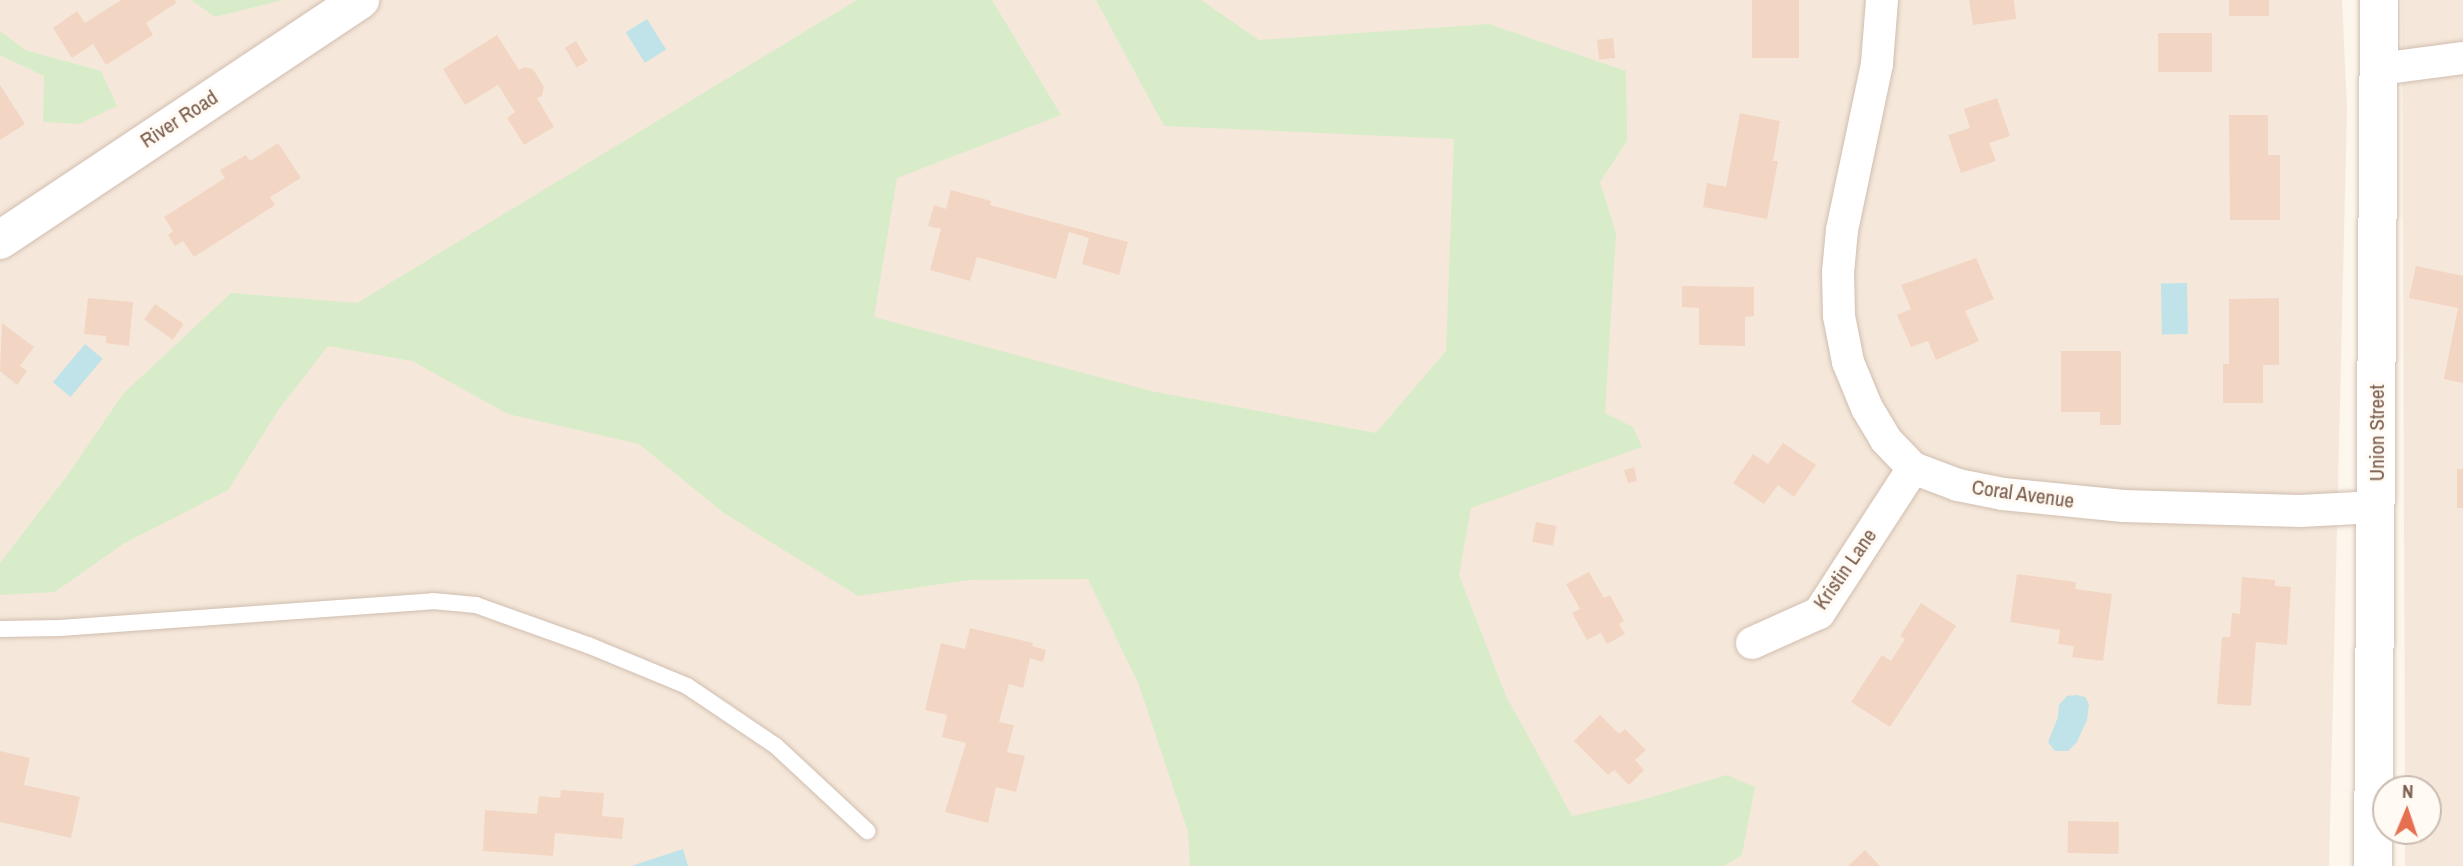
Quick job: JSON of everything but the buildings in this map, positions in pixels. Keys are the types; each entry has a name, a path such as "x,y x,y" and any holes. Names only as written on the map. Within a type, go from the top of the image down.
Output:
{"street":[{"name":"River Road","path":"0,240 360,0"},
{"name":"Coral Avenue","path":"1882,0 1877,64 1842,230 1839,316 1848,362 1867,408 1886,440 1913,467 1958,485 2003,494 2123,506 2300,511 2376,507"},
{"name":"Union Street","path":"2373,866 2379,0"},
{"path":"2379,69 2463,58"},
{"name":"Kristin Lane","path":"1752,643 1819,613 1913,467"}],"lane":[{"path":"0,629 60,628 433,601 476,605 588,645 687,686 776,746 867,831"}],"shaded area":[{"path":"0,0 2342,0 2347,108 2329,866 0,866"},
{"path":"2402,0 2463,0 2463,866 2405,866 2405,845 2442,845 2442,775 2405,775"}],"green space":[{"path":"191,0 283,0 215,17"},
{"path":"857,0 992,0 1061,115 897,178 874,317 1151,391 1376,433 1446,351 1454,139 1164,126 1096,0 1201,0 1259,40 1489,24 1626,71 1627,141 1600,182 1616,233 1605,413 1633,427 1642,447 1471,508 1459,575 1506,696 1572,816 1638,801 1727,775 1755,787 1742,855 1724,866 1190,866 1188,832 1139,685 1088,579 969,580 858,596 724,513 639,444 508,414 412,361 328,346 279,409 228,490 123,544 55,592 0,595 0,563 67,476 123,394 231,293 357,303"},
{"path":"0,31 25,50 101,71 117,106 79,124 43,122 44,76 0,55"}],"water":[{"path":"647,19 666,50 645,63 626,32"},
{"path":"2161,283 2187,283 2188,334 2162,334"},
{"path":"85,344 103,359 70,397 53,382"},
{"path":"2067,696 2085,697 2089,704 2087,720 2077,742 2068,751 2055,751 2048,742 2058,717 2059,705"},
{"path":"683,849 688,866 631,866"}]}
